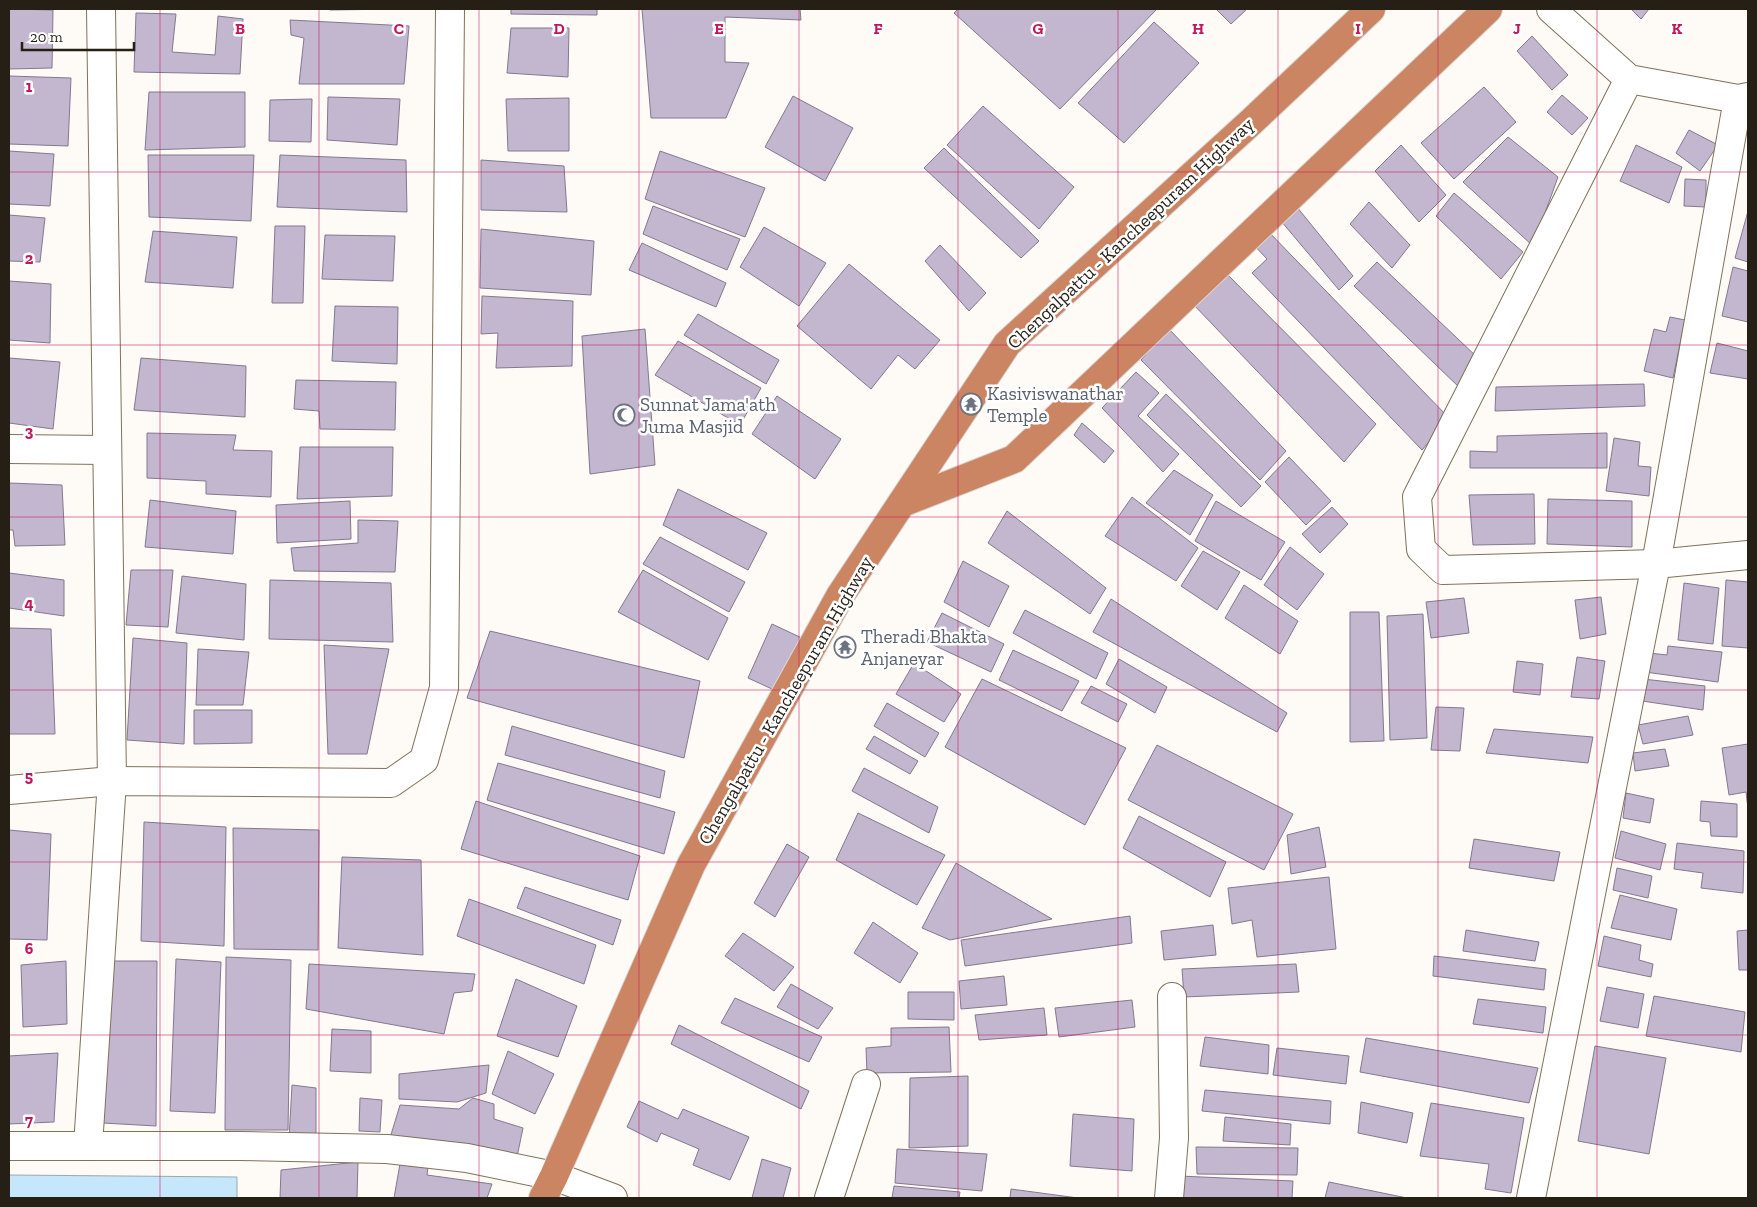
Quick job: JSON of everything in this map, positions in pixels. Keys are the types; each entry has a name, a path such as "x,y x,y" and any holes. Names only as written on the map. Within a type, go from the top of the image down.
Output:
{"highway":[{"name":"Chengalpattu - Kancheepuram Highway","path":"548,1187 691,865 840,596 1007,344 1251,122 1371,9"},
{"path":"902,503 1014,459 1488,9"}],"street":[{"path":"88,1146 112,781 101,9"},
{"path":"9,790 112,781 391,783 424,760 444,688 450,9"},
{"path":"1531,1198 1656,564 1743,98 1629,79 1551,9"},
{"path":"1629,79 1417,497 1421,549 1442,570 1656,564 1748,555"},
{"path":"9,449 107,450"},
{"path":"1169,1198 1174,1138 1172,997"},
{"path":"829,1198 866,1084"},
{"path":"9,1146 239,1146 387,1149 467,1158 548,1187 613,1198"}],"water":[{"path":"9,1175 237,1177 237,1198 9,1198"}],"building":[{"path":"9,9 53,10 52,68 9,69"},
{"path":"330,9 397,9 330,10"},
{"path":"511,9 597,9 597,15 511,14"},
{"path":"642,9 800,9 801,20 725,17 725,62 749,63 726,118 651,118"},
{"path":"958,9 1157,9 1060,109 954,13"},
{"path":"1216,9 1247,9 1231,24"},
{"path":"1631,9 1649,9 1641,19"},
{"path":"136,13 176,14 172,52 215,55 218,16 243,19 240,74 134,72"},
{"path":"290,20 409,26 404,84 299,84 304,38 291,35"},
{"path":"1154,22 1199,63 1124,143 1078,103"},
{"path":"511,28 569,28 568,77 507,73"},
{"path":"1532,36 1568,75 1552,90 1517,51"},
{"path":"9,76 71,78 68,146 9,144"},
{"path":"1484,87 1516,122 1454,179 1421,143"},
{"path":"149,92 245,92 245,147 145,150"},
{"path":"1562,95 1588,118 1572,135 1547,112"},
{"path":"793,96 853,128 825,181 765,147"},
{"path":"328,97 400,99 397,145 327,140"},
{"path":"569,98 569,151 508,151 506,99"},
{"path":"312,99 311,142 269,141 270,100"},
{"path":"983,106 1074,187 1039,229 947,145"},
{"path":"1689,130 1718,145 1700,171 1676,153"},
{"path":"1508,137 1558,177 1533,246 1463,182"},
{"path":"1401,145 1446,195 1419,222 1375,171"},
{"path":"1636,145 1682,167 1669,203 1620,181"},
{"path":"944,148 1039,241 1021,258 924,168"},
{"path":"9,151 54,154 50,206 9,204"},
{"path":"660,151 765,188 745,237 645,199"},
{"path":"148,155 254,155 251,221 149,217"},
{"path":"280,155 406,160 407,212 277,207"},
{"path":"481,160 564,166 567,212 481,210"},
{"path":"1685,179 1706,180 1706,207 1684,206"},
{"path":"1454,193 1523,252 1501,279 1436,216"},
{"path":"1292,201 1353,276 1339,290 1276,215"},
{"path":"1369,202 1410,245 1392,268 1350,224"},
{"path":"653,206 740,239 727,270 643,234"},
{"path":"1748,211 1748,262 1735,258"},
{"path":"9,215 45,218 40,262 9,261"},
{"path":"275,226 305,226 303,303 272,303"},
{"path":"764,227 826,263 799,306 740,267"},
{"path":"1264,227 1449,418 1422,450 1252,273 1267,259 1251,242"},
{"path":"481,229 594,241 591,295 480,288"},
{"path":"153,231 237,237 233,288 145,282"},
{"path":"325,235 395,236 393,281 322,279"},
{"path":"642,243 726,283 716,307 629,270"},
{"path":"940,245 986,293 969,311 925,261"},
{"path":"1377,262 1478,358 1462,390 1354,286"},
{"path":"849,264 940,340 915,369 898,355 871,389 797,326"},
{"path":"1733,267 1748,271 1748,322 1722,316"},
{"path":"1225,272 1376,424 1344,462 1192,303"},
{"path":"9,281 51,284 50,343 9,340"},
{"path":"482,296 573,301 572,366 496,368 498,333 481,334"},
{"path":"335,306 398,307 397,364 332,361"},
{"path":"698,314 779,360 766,384 684,335"},
{"path":"1670,317 1685,320 1673,378 1644,371 1654,329 1666,332"},
{"path":"1168,328 1286,451 1260,480 1141,360"},
{"path":"645,329 655,465 590,474 582,336"},
{"path":"678,341 761,388 740,425 655,375"},
{"path":"1717,343 1748,351 1748,379 1710,373"},
{"path":"9,358 60,362 53,429 9,423"},
{"path":"141,358 246,366 245,417 134,410"},
{"path":"1136,372 1159,393 1138,416 1179,454 1163,472 1102,408"},
{"path":"296,380 396,382 395,430 320,429 319,411 294,409"},
{"path":"1644,384 1645,406 1495,411 1496,387"},
{"path":"1166,394 1261,486 1241,507 1147,415"},
{"path":"777,396 841,439 815,479 752,434"},
{"path":"1082,423 1114,451 1104,463 1074,435"},
{"path":"147,433 236,435 233,450 272,451 271,497 206,494 206,481 147,478"},
{"path":"1607,433 1607,468 1470,468 1470,451 1497,452 1497,436"},
{"path":"1614,438 1640,442 1638,466 1651,467 1649,496 1606,491"},
{"path":"300,447 393,447 392,496 297,499"},
{"path":"1289,457 1331,501 1306,525 1265,482"},
{"path":"1174,470 1213,495 1190,535 1146,503"},
{"path":"9,483 62,485 65,545 15,546 13,530 9,530"},
{"path":"678,489 767,533 748,570 663,525"},
{"path":"1534,494 1535,544 1473,545 1469,495"},
{"path":"1132,497 1198,548 1176,581 1105,536"},
{"path":"1548,499 1632,501 1632,547 1547,544"},
{"path":"150,500 236,511 233,554 145,547"},
{"path":"350,501 351,539 277,543 276,505"},
{"path":"1216,501 1285,542 1261,580 1195,541"},
{"path":"1332,507 1348,524 1320,553 1302,534"},
{"path":"1007,511 1106,588 1090,614 988,543"},
{"path":"358,520 398,521 395,572 294,571 291,548 358,543"},
{"path":"660,537 745,582 729,612 643,564"},
{"path":"1290,547 1324,574 1297,610 1264,585"},
{"path":"1203,551 1240,572 1217,610 1181,586"},
{"path":"963,561 1009,586 989,627 944,602"},
{"path":"131,570 173,570 168,627 126,625"},
{"path":"643,570 728,618 708,660 618,612"},
{"path":"9,573 64,580 64,616 9,608"},
{"path":"182,576 246,584 244,640 176,633"},
{"path":"270,580 391,583 393,642 269,639"},
{"path":"1726,580 1748,582 1748,648 1722,646"},
{"path":"1684,583 1719,588 1713,644 1678,640"},
{"path":"1244,585 1298,621 1280,654 1225,618"},
{"path":"1601,597 1606,634 1580,639 1575,600"},
{"path":"1464,598 1469,633 1431,638 1426,602"},
{"path":"1111,599 1287,713 1277,732 1093,632"},
{"path":"1025,610 1108,653 1096,679 1013,633"},
{"path":"1350,612 1379,612 1384,741 1350,742"},
{"path":"942,613 1004,644 991,672 927,642"},
{"path":"1423,614 1427,738 1390,740 1387,616"},
{"path":"772,624 821,647 796,700 748,678"},
{"path":"9,628 51,629 55,734 9,734"},
{"path":"490,631 700,681 684,758 467,698"},
{"path":"133,638 187,643 184,744 127,740"},
{"path":"324,645 389,649 367,754 328,754"},
{"path":"1668,646 1722,652 1718,682 1645,672 1649,653 1667,655"},
{"path":"198,649 249,652 243,705 196,705"},
{"path":"1013,650 1079,681 1062,711 999,680"},
{"path":"1577,657 1605,661 1599,699 1571,697"},
{"path":"1119,659 1167,687 1155,713 1106,684"},
{"path":"1517,661 1543,664 1540,695 1513,692"},
{"path":"914,663 961,694 944,722 896,694"},
{"path":"982,679 1126,748 1085,825 945,747"},
{"path":"1643,679 1705,686 1703,710 1642,701"},
{"path":"1091,686 1127,704 1118,722 1081,703"},
{"path":"887,703 939,733 925,757 874,726"},
{"path":"1436,707 1464,708 1460,751 1431,750"},
{"path":"194,710 252,710 252,743 194,744"},
{"path":"1688,716 1693,735 1643,744 1638,725"},
{"path":"512,726 665,771 660,798 505,755"},
{"path":"1494,729 1593,737 1588,763 1486,753"},
{"path":"874,736 918,761 910,774 866,749"},
{"path":"1748,744 1748,809 1746,792 1729,795 1722,748"},
{"path":"1157,745 1293,814 1264,870 1128,800"},
{"path":"1665,749 1669,766 1635,771 1633,753"},
{"path":"498,763 675,812 664,854 487,800"},
{"path":"864,768 938,807 929,833 852,791"},
{"path":"1626,793 1654,799 1650,823 1623,818"},
{"path":"476,801 640,856 628,900 461,849"},
{"path":"1701,801 1737,804 1737,837 1711,836 1710,822 1700,821"},
{"path":"858,813 945,855 917,905 836,860"},
{"path":"1139,816 1226,862 1210,897 1123,848"},
{"path":"144,822 226,827 224,946 141,941"},
{"path":"1319,827 1326,867 1291,874 1287,835"},
{"path":"233,828 319,830 318,950 234,949"},
{"path":"9,830 51,834 47,940 9,939"},
{"path":"1621,831 1666,844 1660,870 1615,858"},
{"path":"1474,839 1560,852 1554,881 1469,868"},
{"path":"1677,843 1744,851 1743,893 1701,888 1703,873 1674,869"},
{"path":"787,844 809,857 775,917 754,903"},
{"path":"342,857 421,860 423,955 338,948"},
{"path":"956,863 1052,919 950,940 922,928"},
{"path":"1617,868 1652,876 1648,898 1613,890"},
{"path":"1329,877 1336,949 1257,957 1252,920 1232,924 1228,888"},
{"path":"525,887 621,920 613,945 517,908"},
{"path":"1620,895 1677,909 1671,940 1611,928"},
{"path":"469,899 596,945 584,984 457,936"},
{"path":"1130,916 1132,943 965,966 961,940"},
{"path":"873,922 918,953 900,983 854,953"},
{"path":"1213,925 1216,955 1164,960 1161,931"},
{"path":"1466,930 1539,942 1535,961 1463,951"},
{"path":"1748,930 1748,970 1739,970 1737,931"},
{"path":"743,933 794,967 774,991 725,956"},
{"path":"1604,936 1641,945 1639,960 1653,964 1651,977 1598,966"},
{"path":"1434,956 1546,969 1544,990 1433,976"},
{"path":"226,957 291,960 288,1130 225,1130"},
{"path":"176,959 221,962 215,1113 170,1111"},
{"path":"66,961 67,1024 23,1027 21,965"},
{"path":"89,961 157,961 156,1126 85,1122"},
{"path":"309,964 475,974 472,991 454,993 444,1034 306,1009"},
{"path":"1296,964 1299,992 1184,997 1182,969"},
{"path":"1004,976 1007,1005 961,1009 959,981"},
{"path":"516,979 577,1006 558,1057 497,1036"},
{"path":"791,984 833,1008 818,1029 777,1007"},
{"path":"1607,987 1644,994 1638,1028 1600,1021"},
{"path":"908,992 954,992 954,1020 908,1019"},
{"path":"1654,996 1745,1012 1741,1052 1646,1036"},
{"path":"735,998 822,1037 809,1062 721,1023"},
{"path":"1478,999 1546,1007 1543,1033 1473,1024"},
{"path":"1132,1000 1135,1027 1059,1037 1055,1008"},
{"path":"1044,1008 1047,1035 979,1040 975,1015"},
{"path":"679,1025 809,1091 801,1109 671,1044"},
{"path":"949,1027 951,1072 867,1073 866,1048 891,1046 891,1028"},
{"path":"332,1029 371,1031 371,1073 330,1071"},
{"path":"1205,1037 1269,1045 1268,1074 1200,1066"},
{"path":"1366,1038 1538,1068 1529,1103 1360,1072"},
{"path":"1595,1046 1666,1058 1649,1154 1578,1141"},
{"path":"1277,1048 1349,1056 1346,1084 1273,1075"},
{"path":"508,1051 554,1074 535,1114 492,1094"},
{"path":"58,1053 54,1122 9,1124 9,1056"},
{"path":"489,1065 486,1093 457,1102 399,1099 399,1074"},
{"path":"968,1076 968,1146 909,1148 910,1078"},
{"path":"292,1085 316,1088 316,1141 289,1139"},
{"path":"1205,1090 1331,1101 1330,1124 1202,1111"},
{"path":"360,1098 382,1100 380,1132 359,1131"},
{"path":"473,1098 494,1104 494,1119 523,1128 517,1157 390,1138 400,1105 459,1109"},
{"path":"639,1101 678,1119 683,1109 749,1137 730,1180 693,1165 699,1149 661,1133 657,1142 627,1127"},
{"path":"1361,1102 1413,1113 1407,1143 1358,1133"},
{"path":"1431,1103 1524,1118 1511,1193 1485,1189 1489,1164 1420,1156"},
{"path":"1073,1114 1134,1119 1132,1171 1070,1166"},
{"path":"1225,1117 1291,1124 1290,1145 1223,1141"},
{"path":"1196,1147 1298,1148 1297,1175 1197,1174"},
{"path":"897,1149 987,1154 982,1191 895,1183"},
{"path":"401,1158 429,1158 427,1175 492,1184 487,1198 394,1198"},
{"path":"762,1159 791,1168 783,1198 752,1198"},
{"path":"358,1162 357,1198 280,1198 281,1170"},
{"path":"1179,1176 1293,1181 1292,1198 1178,1198"},
{"path":"1329,1182 1407,1198 1325,1198"},
{"path":"894,1186 960,1192 959,1198 892,1198"},
{"path":"1011,1189 1078,1198 1010,1198"}],"place":[{"name":"Kasiviswanathar Temple","path":"971,404"},
{"name":"Sunnat Jama'ath Juma Masjid","path":"624,415"},
{"name":"Theradi Bhakta Anjaneyar","path":"845,647"}]}
